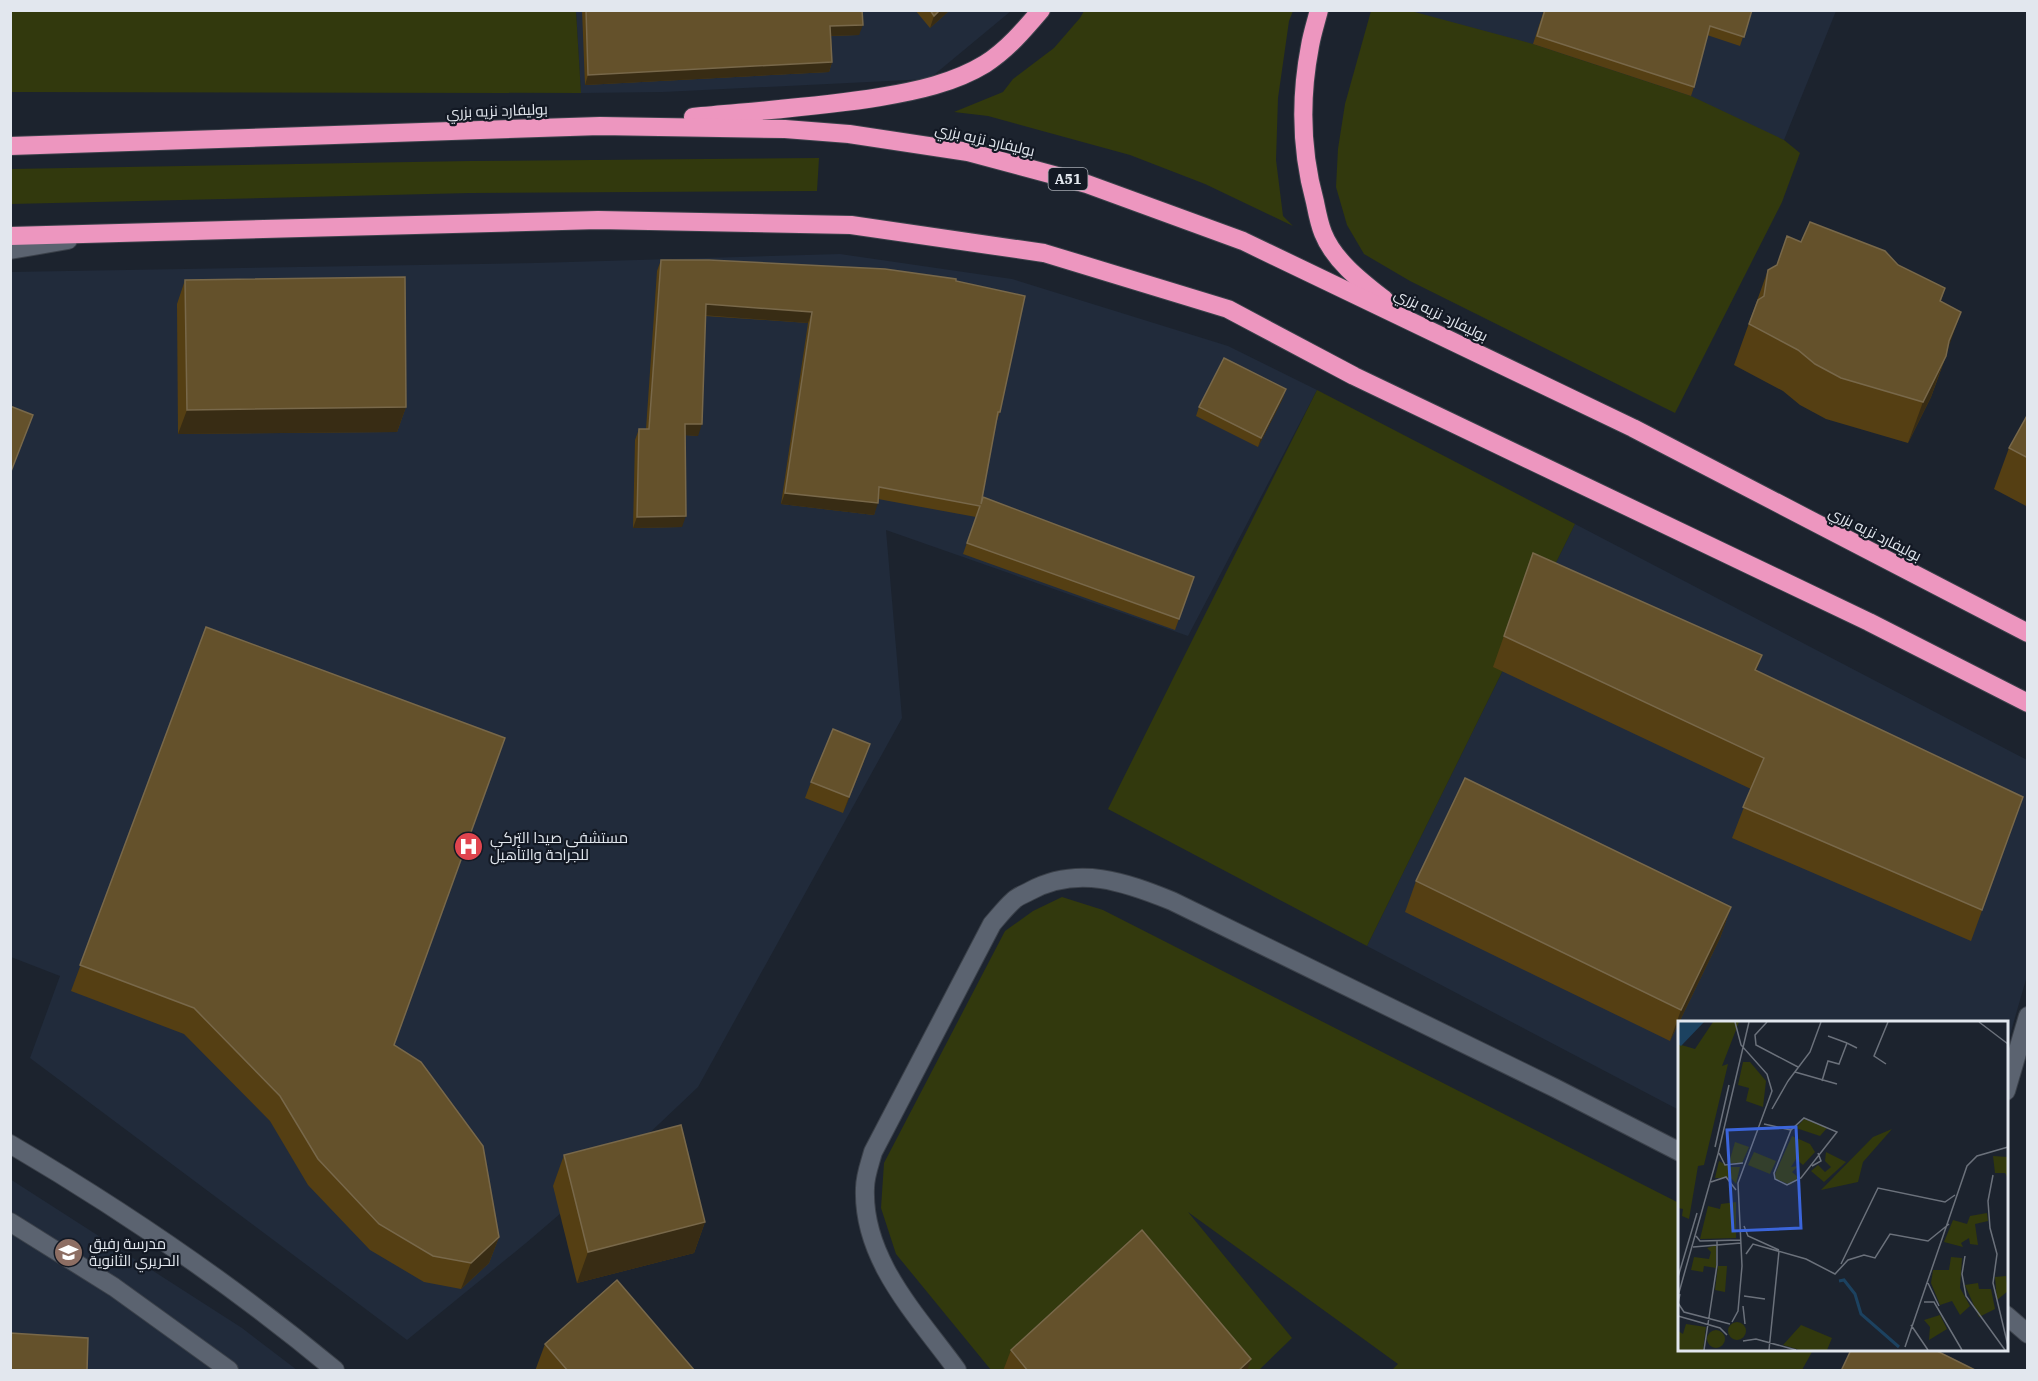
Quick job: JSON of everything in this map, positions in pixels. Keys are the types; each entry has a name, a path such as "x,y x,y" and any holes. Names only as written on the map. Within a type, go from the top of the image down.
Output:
{"highway":[{"path":"600,126 852,102 915,91 985,64 1017,38 1041,10"},
{"path":"1319,10 1306,66 1302,119 1311,187 1323,234 1339,258 1357,277 1410,320"},
{"name":"بوليفارد نزيه بزري","path":"10,146 600,126 785,129 849,134 968,152 1087,184 1243,241 1633,428 2028,633"},
{"path":"10,236 621,220 851,225 1044,253 1228,309 1354,376 1869,622 2028,703"}],"street":[{"path":"10,250 102,234"},
{"path":"957,1371 896,1289 876,1250 865,1215 865,1185 873,1152 992,924 1015,899 1043,884 1074,877 1106,880 1136,887 1172,901 1678,1151"},
{"path":"2008,1087 2028,1016"},
{"path":"10,1144 74,1182 206,1271 335,1371"},
{"path":"10,1222 114,1287 229,1371"},
{"path":"2008,1316 2028,1334"}],"shaded area":[{"path":"576,11 1011,11 929,79 663,92 581,93"},
{"path":"1408,11 1836,11 1784,140"},
{"path":"840,254 1012,279 1228,346 1317,390 1188,636 886,530 902,718 698,1087 603,1177 407,1340 30,1058 60,976 11,957 10,272 536,263"},
{"path":"1575,524 2027,760 2027,976 2008,1042 2008,1021 1678,1021 1678,1109 1367,946"},
{"name":"مدرسة رفيق الحريري الثانوية","path":"10,1179 242,1328 297,1370 11,1370"}],"green space":[{"path":"11,10 576,11 581,93 11,92"},
{"path":"1084,11 1293,11 1289,21 1278,98 1276,160 1283,216 1293,226 1205,184 1130,155 988,116 954,112 1003,92 1013,79 1054,48"},
{"path":"1371,11 1411,11 1533,44 1691,96 1784,140 1800,153 1782,202 1675,413 1410,281 1364,254 1347,225 1336,187 1338,149 1345,104"},
{"path":"819,158 817,191 470,193 11,204 11,169"},
{"path":"1317,390 1575,524 1367,946 1108,809"},
{"path":"1062,897 1103,910 1678,1202 1678,1351 1812,1351 1802,1370 1392,1370 1398,1364 1188,1212 1292,1338 1259,1370 991,1370 896,1254 881,1208 884,1163 1005,931 1033,911"}],"building":[{"path":"586,10 862,10 863,25 830,26 832,62 588,75"},
{"path":"930,10 940,10 934,16"},
{"path":"1545,10 1752,10 1744,37 1710,26 1694,87 1537,36"},
{"path":"1810,222 1885,251 1898,265 1945,288 1940,301 1961,312 1949,341 1946,356 1923,402 1841,378 1815,364 1798,350 1749,324 1758,300 1764,296 1768,270 1777,265 1787,236 1801,242"},
{"path":"661,260 709,260 885,269 956,279 956,281 1025,296 1000,412 998,412 981,504 983,497 1194,577 1179,619 967,543 980,506 879,487 878,503 785,493 812,312 706,304 702,424 685,424 686,516 637,517 639,429 649,429"},
{"path":"405,277 406,407 187,410 185,280"},
{"path":"1224,358 1286,389 1261,438 1199,407"},
{"path":"10,406 33,415 10,474"},
{"path":"2028,414 2028,458 2009,448"},
{"path":"1533,553 1762,655 1755,670 2023,797 1982,910 1743,807 1764,758 1504,636"},
{"path":"206,627 505,738 394,1045 421,1062 483,1146 499,1237 471,1263 433,1256 379,1224 318,1159 280,1096 194,1008 80,965"},
{"path":"833,729 870,744 849,797 811,782"},
{"path":"1465,778 1731,907 1681,1010 1416,881"},
{"path":"681,1125 705,1222 588,1252 564,1155"},
{"path":"1142,1230 1251,1359 1238,1371 1028,1371 1011,1350"},
{"path":"617,1280 695,1371 568,1371 545,1344"},
{"path":"10,1333 88,1338 87,1371 10,1371"},
{"path":"1851,1351 1937,1351 1977,1371 1841,1371"}],"place":[{"name":"مستشفى صيدا التركي للجراحة والتأهيل","path":"469,847"},
{"name":"مدرسة رفيق الحريري الثانوية","path":"68,1253"}]}
